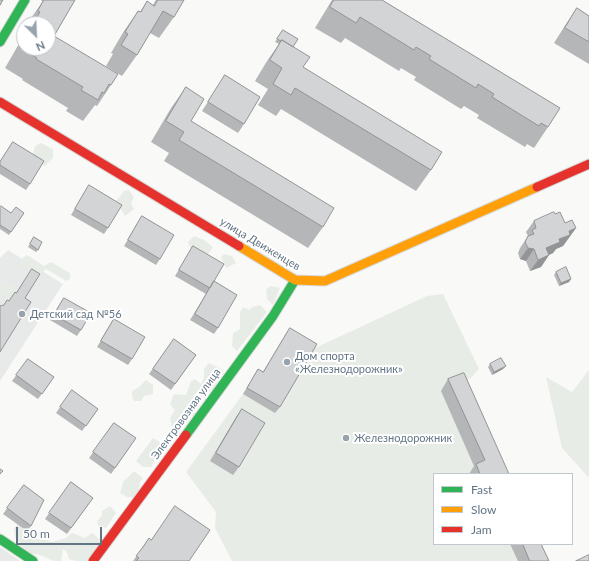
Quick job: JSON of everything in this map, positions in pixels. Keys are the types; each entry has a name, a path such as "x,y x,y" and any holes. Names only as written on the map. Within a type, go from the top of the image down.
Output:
{"street":[{"path":"0,42 25,0"},
{"name":"улица Движенцев","path":"0,102 295,280 325,281 441,228 589,164"},
{"name":"Электровозная улица","path":"93,561 273,316 295,280"},
{"path":"0,539 33,561"}],"shaded area":[{"path":"41,143 53,149 53,158 45,166 32,159 35,146"},
{"path":"129,190 134,197 131,203 134,209 125,216 116,201 124,191"},
{"path":"194,236 204,240 213,247 208,254 190,247 188,242"},
{"name":"Детский сад №56","path":"8,250 63,284 0,381 0,258"},
{"path":"224,254 232,256 236,263 226,268 221,257"},
{"path":"27,255 44,266 51,262 70,273 70,279 66,281 46,269 39,275 21,268 20,260"},
{"path":"5,282 27,292 22,300 0,293 0,283"},
{"path":"270,286 280,288 273,305 267,299 266,290"},
{"name":"Железнодорожник","path":"443,294 479,369 471,378 457,385 497,473 433,473 433,545 528,545 536,561 232,561 215,528 216,512 186,472 243,394 254,375 259,378 286,333 313,349 427,296"},
{"path":"260,305 267,312 237,351 232,346 233,333 240,329 240,312 243,307 250,310 252,307"},
{"path":"209,363 223,370 213,389 195,401 195,415 186,417 179,429 172,427 170,418 175,410 170,404 174,394 186,395 191,381 195,379 201,384 204,377 204,369"},
{"path":"589,370 589,478 562,448 546,377 572,392"},
{"path":"146,380 153,385 153,394 144,396 141,401 134,401 132,391"},
{"path":"153,438 165,445 151,467 143,467 136,461"},
{"path":"134,471 143,478 140,482 138,497 127,497 120,493 123,482"},
{"path":"110,506 116,513 106,528 98,525 97,521 102,515 102,511"},
{"path":"19,523 33,534 33,540 42,538 51,542 66,538 72,533 85,538 92,533 105,544 89,561 75,561 69,559 67,552 63,549 61,561 54,561 40,555 28,553 15,538 14,528"},
{"path":"0,547 20,561 0,561"}],"building":[{"path":"44,0 75,0 56,33 56,16 38,16 40,12 38,11"},
{"path":"158,0 184,0 174,17 163,11 137,55 121,45 128,34 125,32 138,11 141,12 147,1 154,6"},
{"path":"334,0 382,0 560,108 548,127 541,123 539,126 492,97 494,94 478,84 476,88 429,59 431,56 416,47 414,50 360,17 356,23 330,7"},
{"path":"577,8 589,16 589,42 565,28"},
{"path":"283,30 298,39 293,47 282,40 277,39"},
{"path":"56,37 118,74 111,85 109,84 104,93 102,92 98,100 81,90 83,87 36,59 37,58 34,56 56,56"},
{"path":"282,40 310,57 303,67 442,152 431,170 295,88 291,95 273,84 282,68 270,60"},
{"path":"225,75 260,97 244,124 208,102"},
{"path":"186,87 204,99 191,121 334,208 323,227 179,140 184,132 166,121"},
{"path":"13,142 44,161 30,184 0,165 0,162"},
{"path":"89,185 122,205 108,228 75,209"},
{"path":"1,206 11,213 16,207 24,213 11,232 0,225"},
{"path":"554,212 555,214 560,212 565,223 572,220 576,228 569,231 570,235 559,239 560,242 546,248 549,255 538,260 534,249 528,248 525,242 528,236 534,234 532,230 536,228 534,221"},
{"path":"142,216 174,235 160,259 128,240"},
{"path":"34,237 42,242 38,250 30,244"},
{"path":"193,246 224,264 210,288 179,270"},
{"path":"566,267 571,279 561,283 556,272"},
{"path":"32,269 40,274 25,298 31,302 0,352 0,306 4,305 7,300 9,301 15,292 16,293"},
{"path":"214,281 237,295 218,328 195,314"},
{"path":"64,298 91,313 81,330 54,315"},
{"path":"114,319 145,337 132,359 101,341"},
{"name":"Дом спорта «Железнодорожник»","path":"290,328 317,344 280,407 247,388 258,369 263,372"},
{"path":"174,339 196,355 175,384 153,369"},
{"path":"501,358 506,366 494,372 490,364"},
{"path":"28,359 54,377 42,394 16,375"},
{"path":"464,373 509,473 480,473 476,464 485,460 448,379"},
{"path":"72,390 98,409 86,426 60,407"},
{"path":"242,409 265,423 239,467 216,453"},
{"path":"114,423 136,438 115,468 93,452"},
{"path":"71,482 93,498 71,528 49,513"},
{"path":"24,485 44,500 31,526 7,508"},
{"path":"175,506 210,530 189,561 136,561 139,558 136,556 149,538 151,540"},
{"path":"523,545 541,545 549,561 530,561"},
{"path":"589,555 589,561 576,561"}],"traffic: fast":[{"path":"0,42 25,0"},
{"path":"186,435 273,316 295,280"},
{"path":"0,539 33,561"}],"traffic: slow":[{"path":"239,246 295,280 325,281 537,187"}],"traffic: jam":[{"path":"0,102 239,246"},
{"path":"537,187 589,164"},
{"path":"93,561 186,435"}],"place":[{"name":"Детский сад №56","path":"22,314"},
{"name":"Дом спорта «Железнодорожник»","path":"287,362"},
{"name":"Железнодорожник","path":"346,438"}]}
